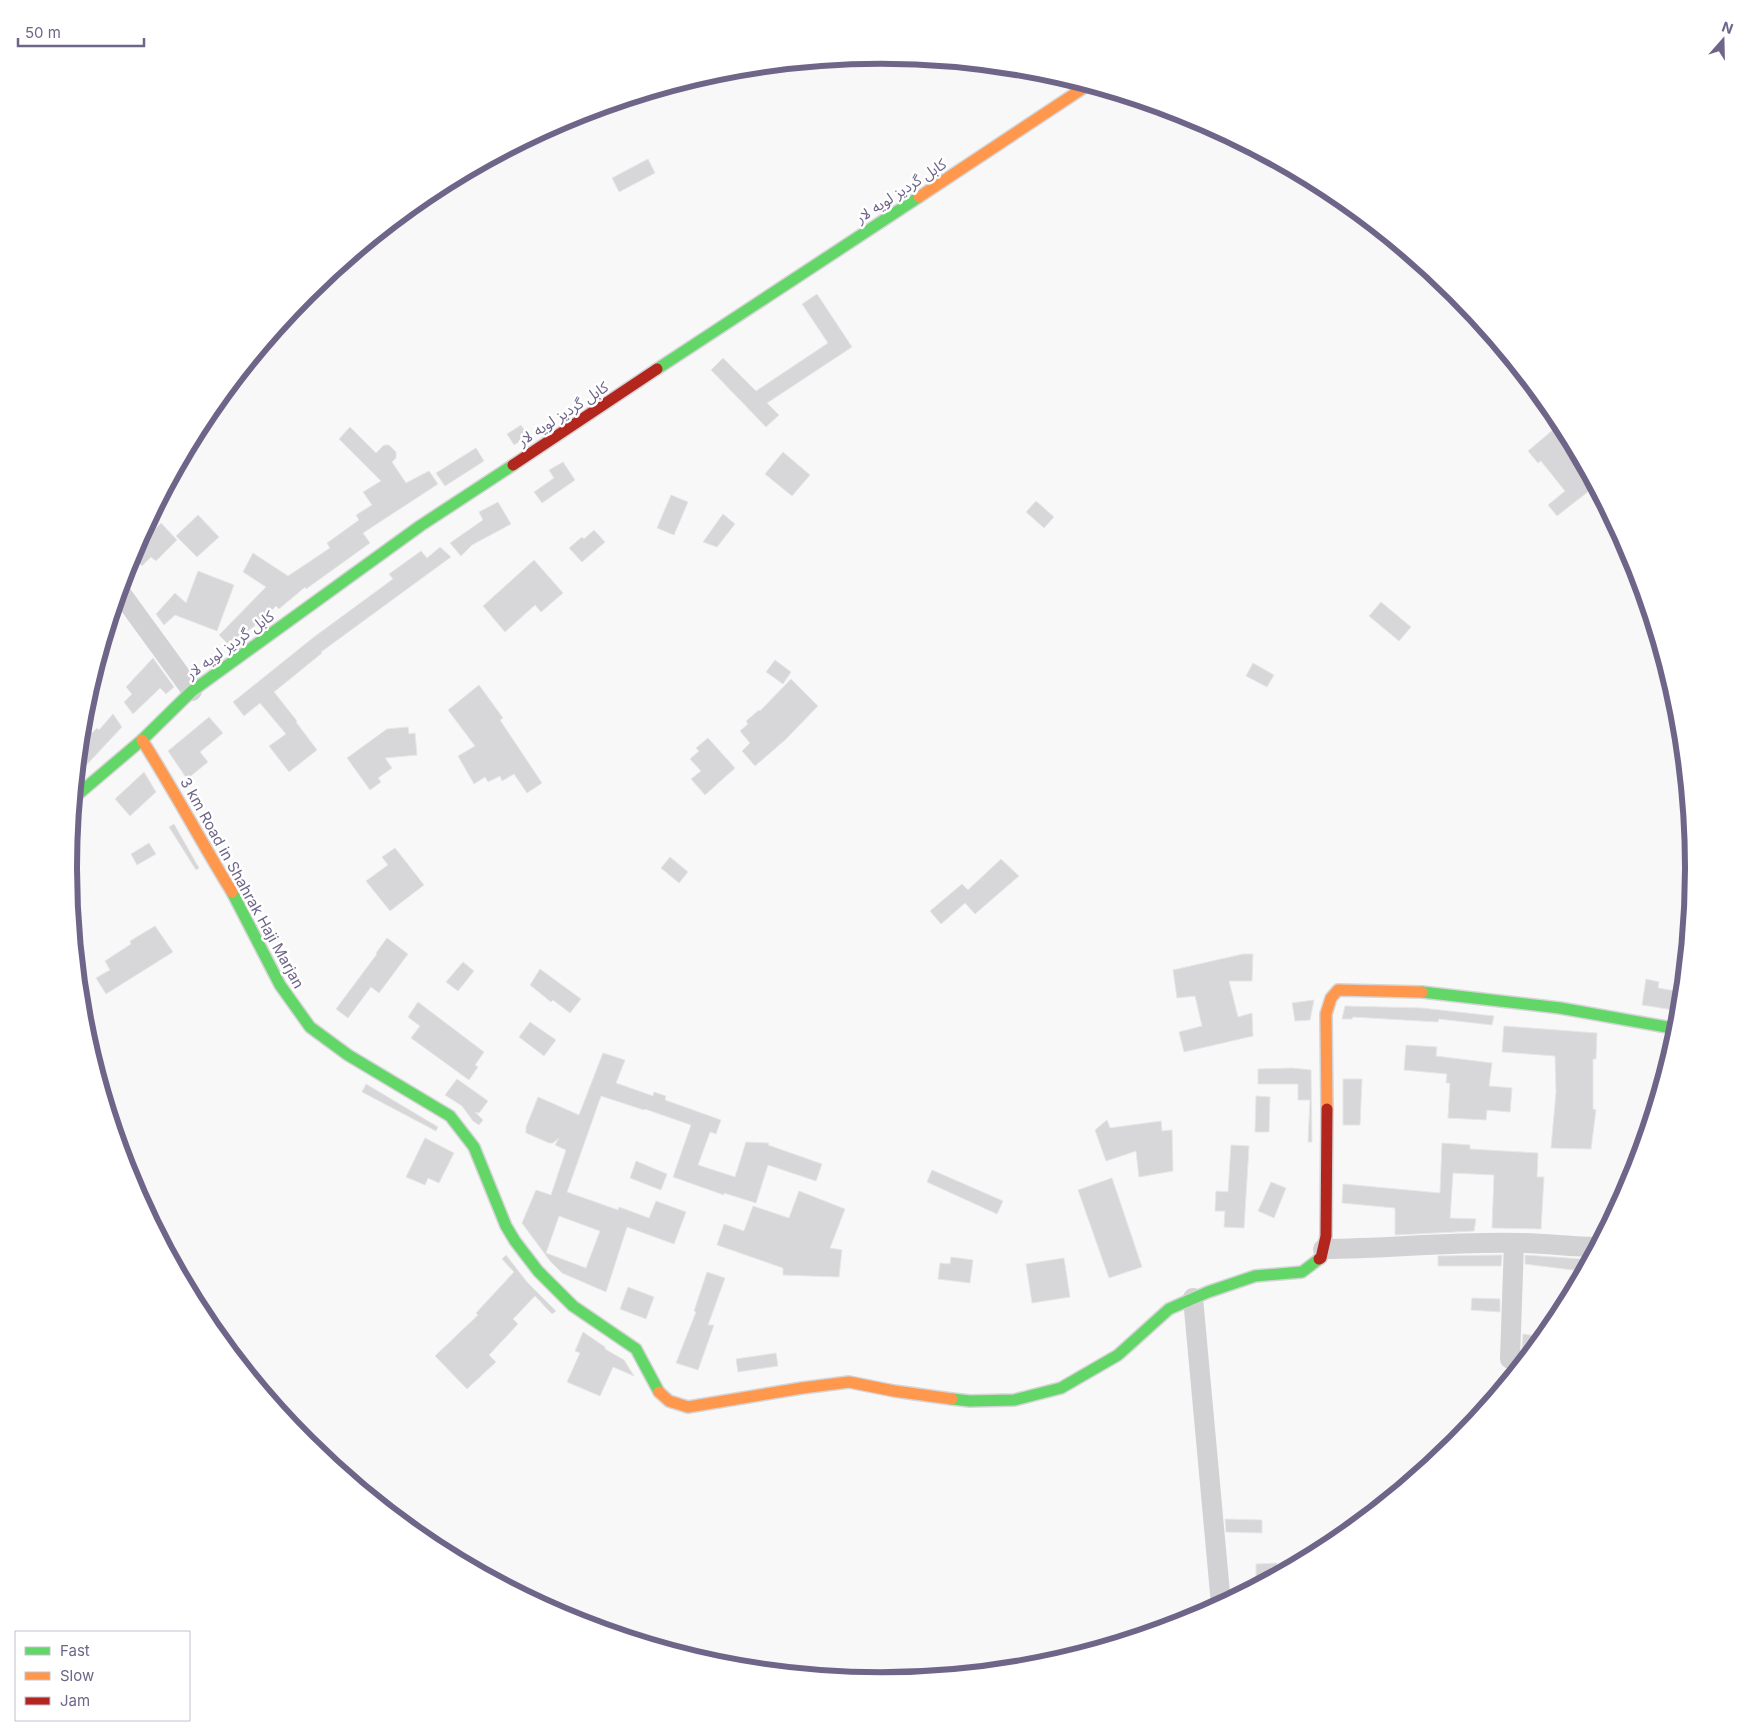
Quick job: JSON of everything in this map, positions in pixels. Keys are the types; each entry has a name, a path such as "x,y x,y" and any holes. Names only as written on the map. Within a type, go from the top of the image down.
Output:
{"main road":[{"name":"کابل گردیز لویه لار","path":"81,792 142,740 192,691 429,521 1082,89"},
{"name":"3 km Road in Shahrak Haji Marjan","path":"142,740 238,902 280,986 310,1026 348,1055 450,1116 474,1147 506,1226 538,1271 573,1306 636,1349 658,1391 669,1401 688,1407 849,1382 894,1391 970,1401 1014,1400 1061,1388 1118,1355 1169,1309 1193,1298 1255,1276 1302,1272 1321,1258 1326,1236 1328,1149 1326,1014 1331,998 1338,990 1423,992 1560,1008 1669,1027"}],"street":[{"path":"124,598 192,691"},
{"path":"1323,1248 1363,1249 1446,1244 1514,1243 1591,1247"},
{"path":"1510,1359 1514,1243"},
{"path":"1193,1298 1220,1597"}],"building":[{"path":"648,159 655,173 619,192 612,178"},
{"path":"817,294 852,347 767,403 779,415 766,427 711,370 723,358 756,391 828,343 802,304"},
{"path":"521,425 528,436 514,445 507,434"},
{"path":"350,427 376,453 384,445 389,445 396,452 396,458 392,462 406,483 429,471 438,484 363,533 370,543 306,589 305,587 279,609 276,606 260,622 229,645 219,635 266,587 243,572 253,553 288,576 330,548 327,543 359,520 356,515 372,505 363,492 381,481 339,439"},
{"path":"1555,428 1591,490 1557,516 1548,505 1565,491 1541,461 1538,463 1528,451"},
{"path":"476,448 484,461 445,486 436,473"},
{"path":"783,452 810,475 792,496 765,474"},
{"path":"563,462 575,480 542,503 534,492 554,478 549,470"},
{"path":"671,495 688,502 674,535 657,528"},
{"path":"1036,501 1054,517 1044,528 1026,512"},
{"path":"498,502 511,524 472,545 461,556 450,543 483,520 479,512"},
{"path":"723,514 735,524 717,547 703,542"},
{"path":"198,515 219,537 197,557 176,536"},
{"path":"161,523 177,540 156,561 151,557 142,566 137,561 149,535"},
{"path":"594,530 605,542 582,562 569,548"},
{"path":"440,547 451,557 321,652 274,692 317,750 289,772 269,746 286,734 260,703 244,716 233,702 314,637 393,579 389,574 421,551 427,558"},
{"path":"534,560 563,593 541,612 535,605 505,632 483,606"},
{"path":"198,571 234,585 217,631 175,615 164,625 156,614 175,593 186,603"},
{"path":"1381,602 1411,627 1399,641 1369,616"},
{"path":"153,658 174,687 166,694 160,688 133,714 124,702 132,694 126,687"},
{"path":"775,660 791,672 783,684 766,672"},
{"path":"1253,663 1274,675 1267,687 1246,676"},
{"path":"791,679 818,706 785,740 755,766 742,751 750,743 740,731 748,724 746,721 760,711"},
{"path":"479,685 503,718 500,720 542,783 527,793 514,774 502,781 500,776 488,782 485,777 474,784 458,756 475,746 448,710"},
{"path":"113,714 122,727 84,768 90,731 92,733 97,728 99,730"},
{"path":"209,717 223,733 200,752 208,762 187,779 168,751"},
{"path":"408,727 409,734 415,733 417,755 385,758 392,768 378,778 381,782 370,790 347,758 387,729"},
{"path":"708,738 735,768 705,795 691,779 701,771 690,759 699,751 696,748"},
{"path":"144,772 156,792 130,816 115,799"},
{"path":"174,824 199,868 196,870 169,827"},
{"path":"149,843 156,854 137,865 131,854"},
{"path":"395,848 424,885 390,911 366,881 388,865 382,857"},
{"path":"670,857 688,872 679,883 661,868"},
{"path":"1001,859 1019,876 975,914 965,903 941,924 930,911 962,884 968,890"},
{"path":"155,926 173,952 106,994 96,978 110,970 105,961 131,944 130,941"},
{"path":"387,938 408,954 379,993 371,987 348,1018 336,1009"},
{"path":"1243,954 1253,954 1252,981 1229,981 1238,1017 1252,1013 1253,1036 1184,1052 1179,1032 1202,1026 1195,996 1177,998 1173,970"},
{"path":"463,962 474,971 458,991 446,982"},
{"path":"540,969 581,999 570,1013 553,1000 551,1002 530,985"},
{"path":"1646,979 1659,982 1658,988 1676,991 1673,1010 1642,1005"},
{"path":"1314,1000 1310,1020 1295,1021 1292,1003"},
{"path":"418,1002 484,1052 475,1065 478,1067 469,1080 411,1038 420,1026 408,1017"},
{"path":"1345,1006 1422,1008 1494,1016 1492,1025 1439,1019 1438,1022 1353,1017 1352,1019 1342,1019"},
{"path":"530,1022 556,1040 544,1056 519,1037"},
{"path":"1504,1026 1597,1033 1596,1059 1593,1059 1593,1109 1596,1110 1591,1149 1551,1148 1556,1092 1555,1056 1502,1052"},
{"path":"1406,1045 1437,1047 1436,1056 1492,1063 1489,1086 1512,1088 1510,1112 1487,1110 1486,1120 1448,1118 1450,1083 1446,1083 1447,1074 1404,1070"},
{"path":"603,1053 625,1060 616,1083 653,1096 654,1092 666,1096 665,1100 721,1120 716,1134 710,1132 698,1165 735,1177 746,1142 769,1143 768,1145 822,1164 816,1181 768,1165 756,1203 724,1193 724,1195 673,1177 691,1125 601,1096 567,1192 618,1210 619,1207 649,1218 656,1201 686,1212 674,1244 627,1227 606,1292 562,1273 550,1261 522,1223 536,1190 551,1195 566,1150 555,1145 559,1138 553,1143 549,1143 526,1133 526,1127 538,1097 579,1115","holes":["559,1216 600,1231 586,1268 546,1253"]},
{"path":"1292,1068 1311,1070 1312,1142 1308,1142 1310,1100 1298,1100 1298,1084 1258,1084 1258,1069"},
{"path":"457,1079 488,1101 479,1113 475,1112 483,1120 479,1125 473,1121 462,1106 445,1095"},
{"path":"1343,1079 1362,1079 1360,1125 1343,1125"},
{"path":"366,1084 438,1127 436,1131 362,1092"},
{"path":"1256,1096 1270,1097 1269,1132 1255,1132"},
{"path":"1107,1120 1110,1128 1161,1121 1162,1131 1172,1130 1173,1171 1139,1177 1136,1151 1106,1161 1095,1130"},
{"path":"425,1138 454,1153 439,1183 428,1178 425,1185 406,1177"},
{"path":"1442,1143 1470,1145 1470,1149 1538,1153 1537,1177 1544,1177 1541,1229 1492,1228 1494,1175 1453,1173 1450,1218 1476,1219 1474,1231 1395,1235 1395,1208 1342,1203 1343,1184 1440,1193"},
{"path":"1231,1145 1249,1146 1244,1228 1224,1227 1225,1211 1215,1211 1216,1191 1228,1192"},
{"path":"636,1161 667,1174 661,1190 630,1178"},
{"path":"932,1170 1003,1201 997,1214 927,1182"},
{"path":"1112,1178 1142,1267 1109,1278 1078,1190"},
{"path":"1271,1182 1286,1188 1274,1218 1258,1211"},
{"path":"799,1191 845,1209 830,1248 842,1250 839,1277 783,1275 783,1268 717,1245 724,1224 744,1231 753,1206 789,1218"},
{"path":"506,1255 527,1282 556,1311 552,1314 535,1296 513,1319 518,1324 489,1355 496,1362 467,1389 435,1356 478,1315 476,1313 514,1272 502,1259"},
{"path":"1502,1255 1501,1266 1438,1266 1438,1256"},
{"path":"1525,1255 1582,1259 1578,1271 1525,1264"},
{"path":"951,1257 973,1260 970,1283 938,1279 940,1263 950,1264"},
{"path":"1064,1258 1070,1297 1032,1303 1026,1264"},
{"path":"707,1272 725,1278 708,1325 714,1325 698,1370 676,1363 696,1312 694,1311"},
{"path":"628,1287 654,1297 646,1319 620,1309"},
{"path":"1472,1298 1500,1299 1500,1312 1471,1310"},
{"path":"583,1332 605,1347 605,1349 624,1360 634,1376 613,1367 600,1396 567,1382 580,1353 575,1351"},
{"path":"1523,1334 1535,1336 1526,1350 1522,1349"},
{"path":"776,1353 778,1366 738,1372 736,1359"},
{"path":"1225,1519 1262,1520 1262,1533 1226,1532"},
{"path":"1277,1563 1277,1569 1256,1579 1256,1564"}],"traffic: fast":[{"path":"657,369 919,197"},
{"path":"81,792 142,740 192,691 420,526 513,465"},
{"path":"232,892 280,985 310,1027 348,1055 450,1116 474,1147 506,1226 515,1241 538,1271 573,1306 636,1349 659,1392"},
{"path":"1422,992 1560,1008 1669,1027"},
{"path":"952,1399 970,1401 1014,1400 1061,1388 1118,1355 1169,1309 1208,1292 1255,1276 1302,1272 1319,1259"}],"traffic: slow":[{"path":"919,197 1082,89"},
{"path":"142,740 232,892"},
{"path":"1327,1109 1326,1014 1331,998 1338,990 1422,992"},
{"path":"659,1392 669,1401 688,1407 849,1382 894,1391 952,1399"}],"traffic: jam":[{"path":"513,465 657,369"},
{"path":"1319,1259 1321,1258 1326,1236 1327,1109"}]}
